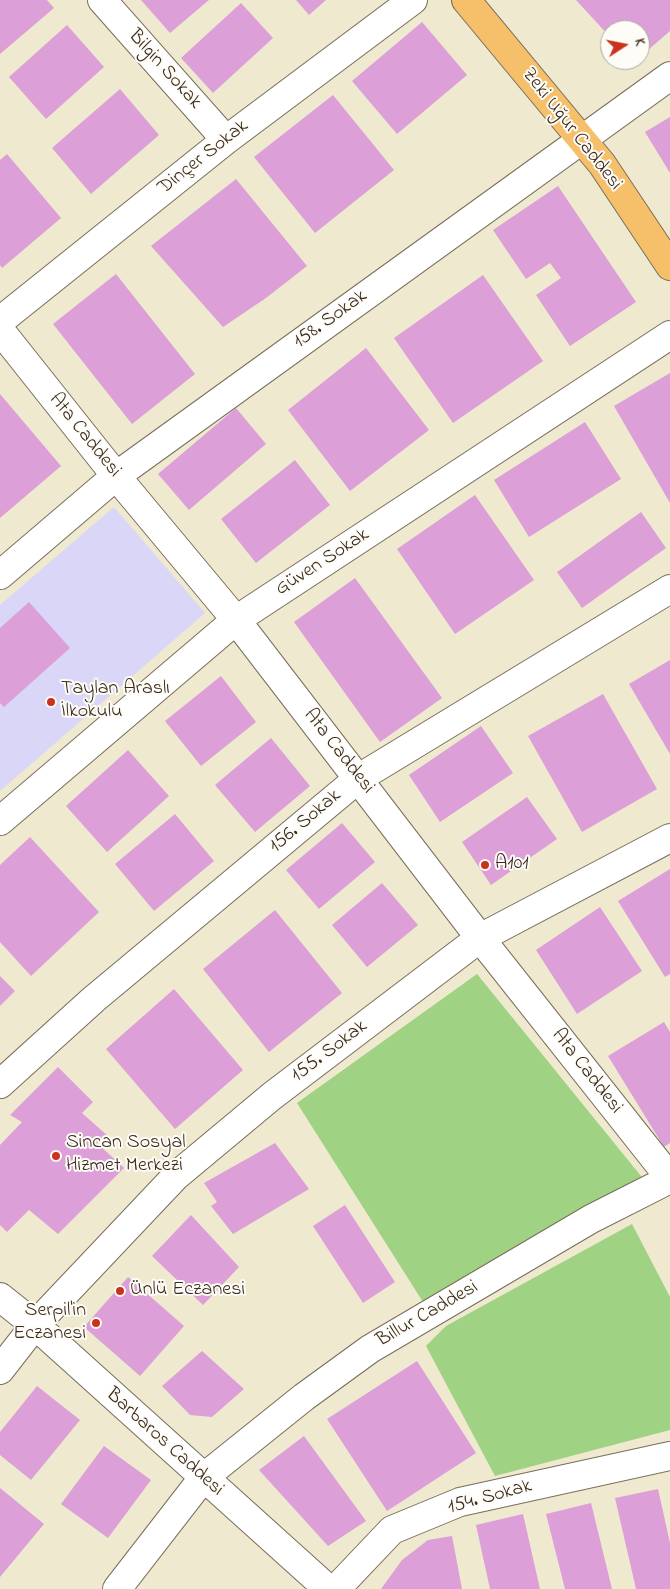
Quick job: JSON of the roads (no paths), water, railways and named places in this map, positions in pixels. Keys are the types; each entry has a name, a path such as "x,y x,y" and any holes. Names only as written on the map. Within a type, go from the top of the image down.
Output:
{"main road":[{"name":"Zeki Uğur Caddesi","path":"466,0 602,164 670,266"}],"street":[{"name":"Bilgin Sokak","path":"102,0 226,140"},
{"name":"Dinçer Sokak","path":"0,321 226,140 413,0"},
{"name":"158. Sokak","path":"0,574 116,476 670,76"},
{"name":"Ata Caddesi","path":"0,330 116,476 236,620 480,938 670,1179"},
{"name":"Güven Sokak","path":"0,821 236,620 670,335"},
{"name":"156. Sokak","path":"0,1084 94,1000 359,778 670,589"},
{"name":"155. Sokak","path":"0,1370 35,1325 176,1176 272,1096 480,938 670,838"},
{"name":"Billur Caddesi","path":"117,1589 203,1478 304,1397 370,1349 591,1219 670,1179"},
{"name":"Barbaros Caddesi","path":"0,1297 35,1325 328,1589"},
{"name":"154. Sokak","path":"336,1589 392,1530 460,1502 670,1456"}],"place":[{"name":"Taylan Araslı İlkokulu","path":"51,702"},
{"name":"A101","path":"485,865"},
{"name":"Sincan Sosyal Hizmet Merkezi","path":"56,1156"},
{"name":"Ünlü Eczanesi","path":"120,1291"},
{"name":"Serpil'in Eczanesi","path":"96,1323"}]}
